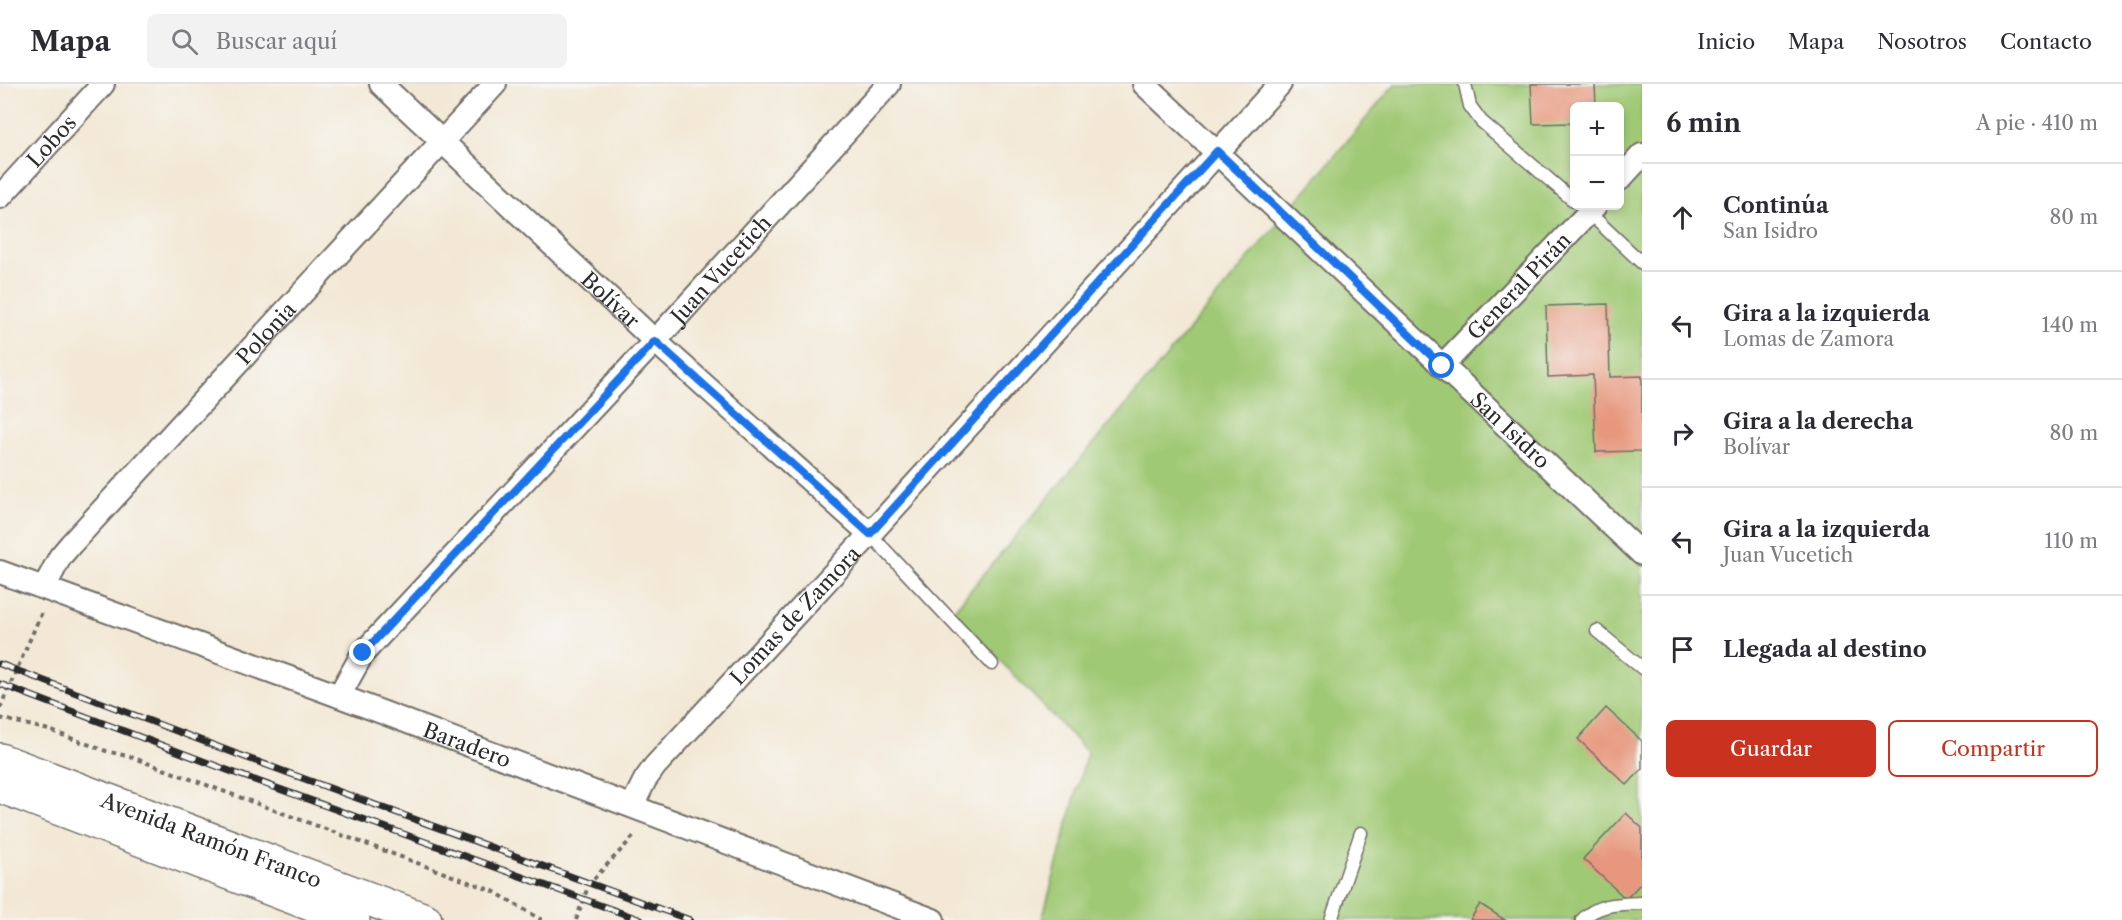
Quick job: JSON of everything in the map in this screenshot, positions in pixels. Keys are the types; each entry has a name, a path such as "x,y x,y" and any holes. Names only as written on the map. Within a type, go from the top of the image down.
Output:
{"main road":[{"name":"Avenida Ramón Franco","path":"2,777 353,920"},
{"name":"Avenida Ramón Franco","path":"2,777 425,920"}],"street":[{"name":"Lobos","path":"2,194 103,84"},
{"name":"Bolívar","path":"381,84 655,341 870,534"},
{"name":"Polonia","path":"47,590 60,557 495,84"},
{"name":"Juan Vucetich","path":"339,696 363,653 655,341 889,84"},
{"name":"San Isidro","path":"1144,84 1642,554"},
{"name":"Lomas de Zamora","path":"632,806 645,780 656,766 1280,84"},
{"path":"1624,175 1642,155"},
{"name":"General Pirán","path":"1442,366 1581,210"},
{"name":"Baradero","path":"0,572 339,696 933,920"}],"lane":[{"path":"1465,84 1470,106 1481,121 1570,194"},
{"path":"1589,210 1642,263"},
{"path":"870,534 992,664"},
{"path":"1597,631 1642,668"},
{"path":"1331,920 1361,833"},
{"path":"1582,920 1600,907 1642,903"}],"path":[{"path":"0,708 47,590"},
{"path":"0,718 50,730 106,751 131,757 493,891 542,920"},
{"path":"576,920 589,884 654,815"}],"green space":[{"path":"1395,84 1642,84 1642,920 1042,920 1087,752 953,611"}],"building":[{"path":"1531,84 1595,84 1596,102 1570,102 1570,123 1533,124"},
{"path":"1608,304 1610,377 1642,376 1642,451 1596,452 1593,375 1548,377 1546,306"},
{"path":"1606,708 1642,741 1642,769 1627,785 1578,739"},
{"path":"1626,813 1642,828 1642,882 1626,899 1583,859"},
{"path":"1480,904 1505,920 1470,920"}],"railway":[{"path":"0,664 242,756 690,920"},
{"path":"0,684 235,773 641,920"}],"route":[{"path":"363,653 655,341 870,534 1217,151 1442,366"}]}
